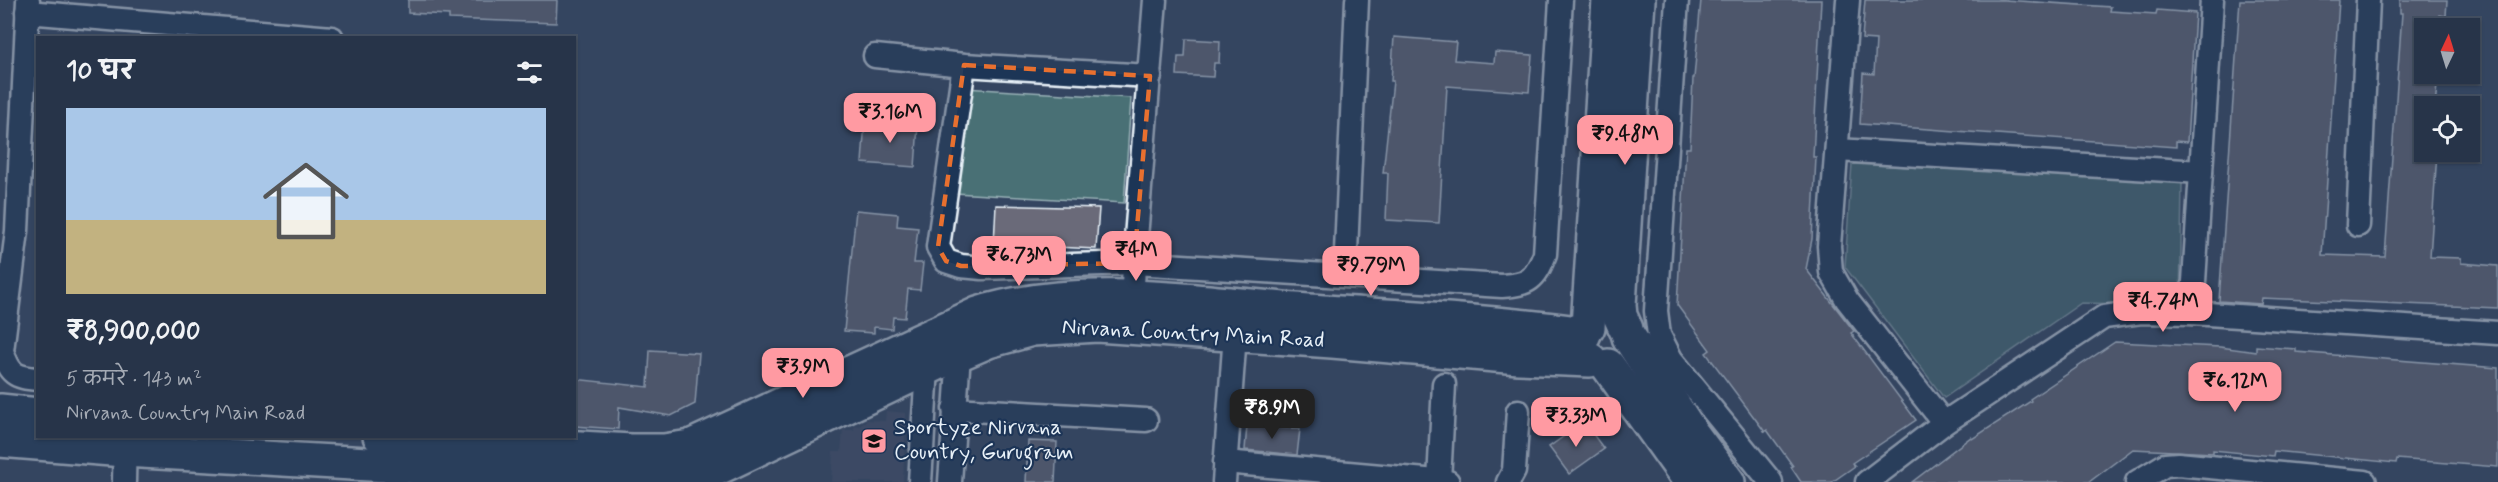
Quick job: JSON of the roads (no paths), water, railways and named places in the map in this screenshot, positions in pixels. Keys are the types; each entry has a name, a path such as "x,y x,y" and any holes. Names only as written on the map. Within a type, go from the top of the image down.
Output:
{"street":[{"path":"1140,308 1134,263 1155,0"},
{"path":"1345,275 1357,0"},
{"path":"964,66 938,247 946,261 961,266 982,268 1134,263 1502,286 1520,285 1538,273 1545,254 1561,0"},
{"path":"1610,0 1593,347 1691,482"},
{"path":"1638,0 1620,316 1637,352 1690,431 1728,482"},
{"path":"1677,0 1656,311 1659,336 1671,359 1771,482"},
{"path":"1848,0 1829,246 1831,272 1847,300 1944,423"},
{"path":"2192,314 2212,0"},
{"path":"2358,225 2368,0"},
{"path":"36,379 21,378 8,370 2,351 27,232 27,6 200,32 288,36"},
{"path":"875,56 964,66 1150,76"},
{"path":"1837,150 2201,172"},
{"path":"1140,308 1157,265"},
{"name":"Nirvana Country Main Road","path":"0,440 511,451 648,451 690,447 978,314 1050,298 1140,308 1479,324 1593,347"},
{"name":"Nirvana Country Main Road","path":"397,438 511,451 630,479 666,479 699,475 988,341 1032,329 1079,326 1140,308 1235,334 1519,357 1593,347"},
{"path":"1867,482 1944,423 2104,317 2141,312 2192,314 2498,333"},
{"path":"1593,347 1622,360 1627,354 1627,333"},
{"path":"1235,334 1225,472 1444,482 1444,384"},
{"path":"950,482 959,354"},
{"path":"920,482 927,368"},
{"path":"954,409 1146,420"},
{"path":"0,411 36,414"},
{"path":"1508,482 1514,471 1518,411"},
{"path":"124,482 125,443"},
{"path":"2137,482 2165,465 2178,464 2366,482"}],"place":[{"name":"Sportyze Nirvana Country, Gurugram","path":"874,441"}]}
